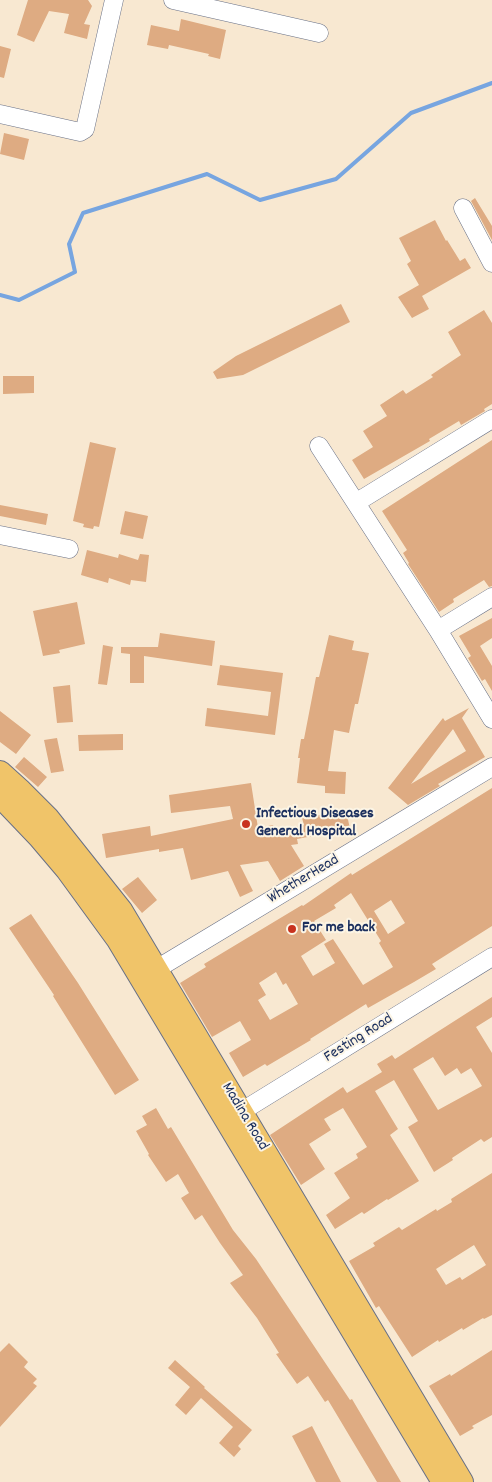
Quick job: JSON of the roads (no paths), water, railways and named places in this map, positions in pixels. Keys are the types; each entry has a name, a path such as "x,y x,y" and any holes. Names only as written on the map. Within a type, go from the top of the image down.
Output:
{"main road":[{"name":"Madina Road","path":"0,772 48,818 121,910 149,973 234,1116 320,1259 462,1482"},
{"name":"Madina Road","path":"0,796 67,870 149,973"},
{"name":"Madina Road","path":"320,1259 443,1482"}],"street":[{"path":"0,114 83,131 114,0"},
{"path":"173,0 320,34"},
{"path":"462,208 492,263"},
{"path":"357,502 492,419"},
{"path":"319,446 357,502 492,719"},
{"path":"0,535 69,549"},
{"path":"438,630 492,597"},
{"name":"WhetherHead","path":"149,973 492,767"},
{"name":"Festing Road","path":"234,1116 492,957"}],"waterway":[{"path":"0,295 19,300 75,272 69,244 83,213 207,174 260,200 336,179 411,113 492,83"}],"place":[{"name":"Infectious Diseases General Hospital","path":"246,824"},
{"name":"For me back","path":"292,929"}]}
